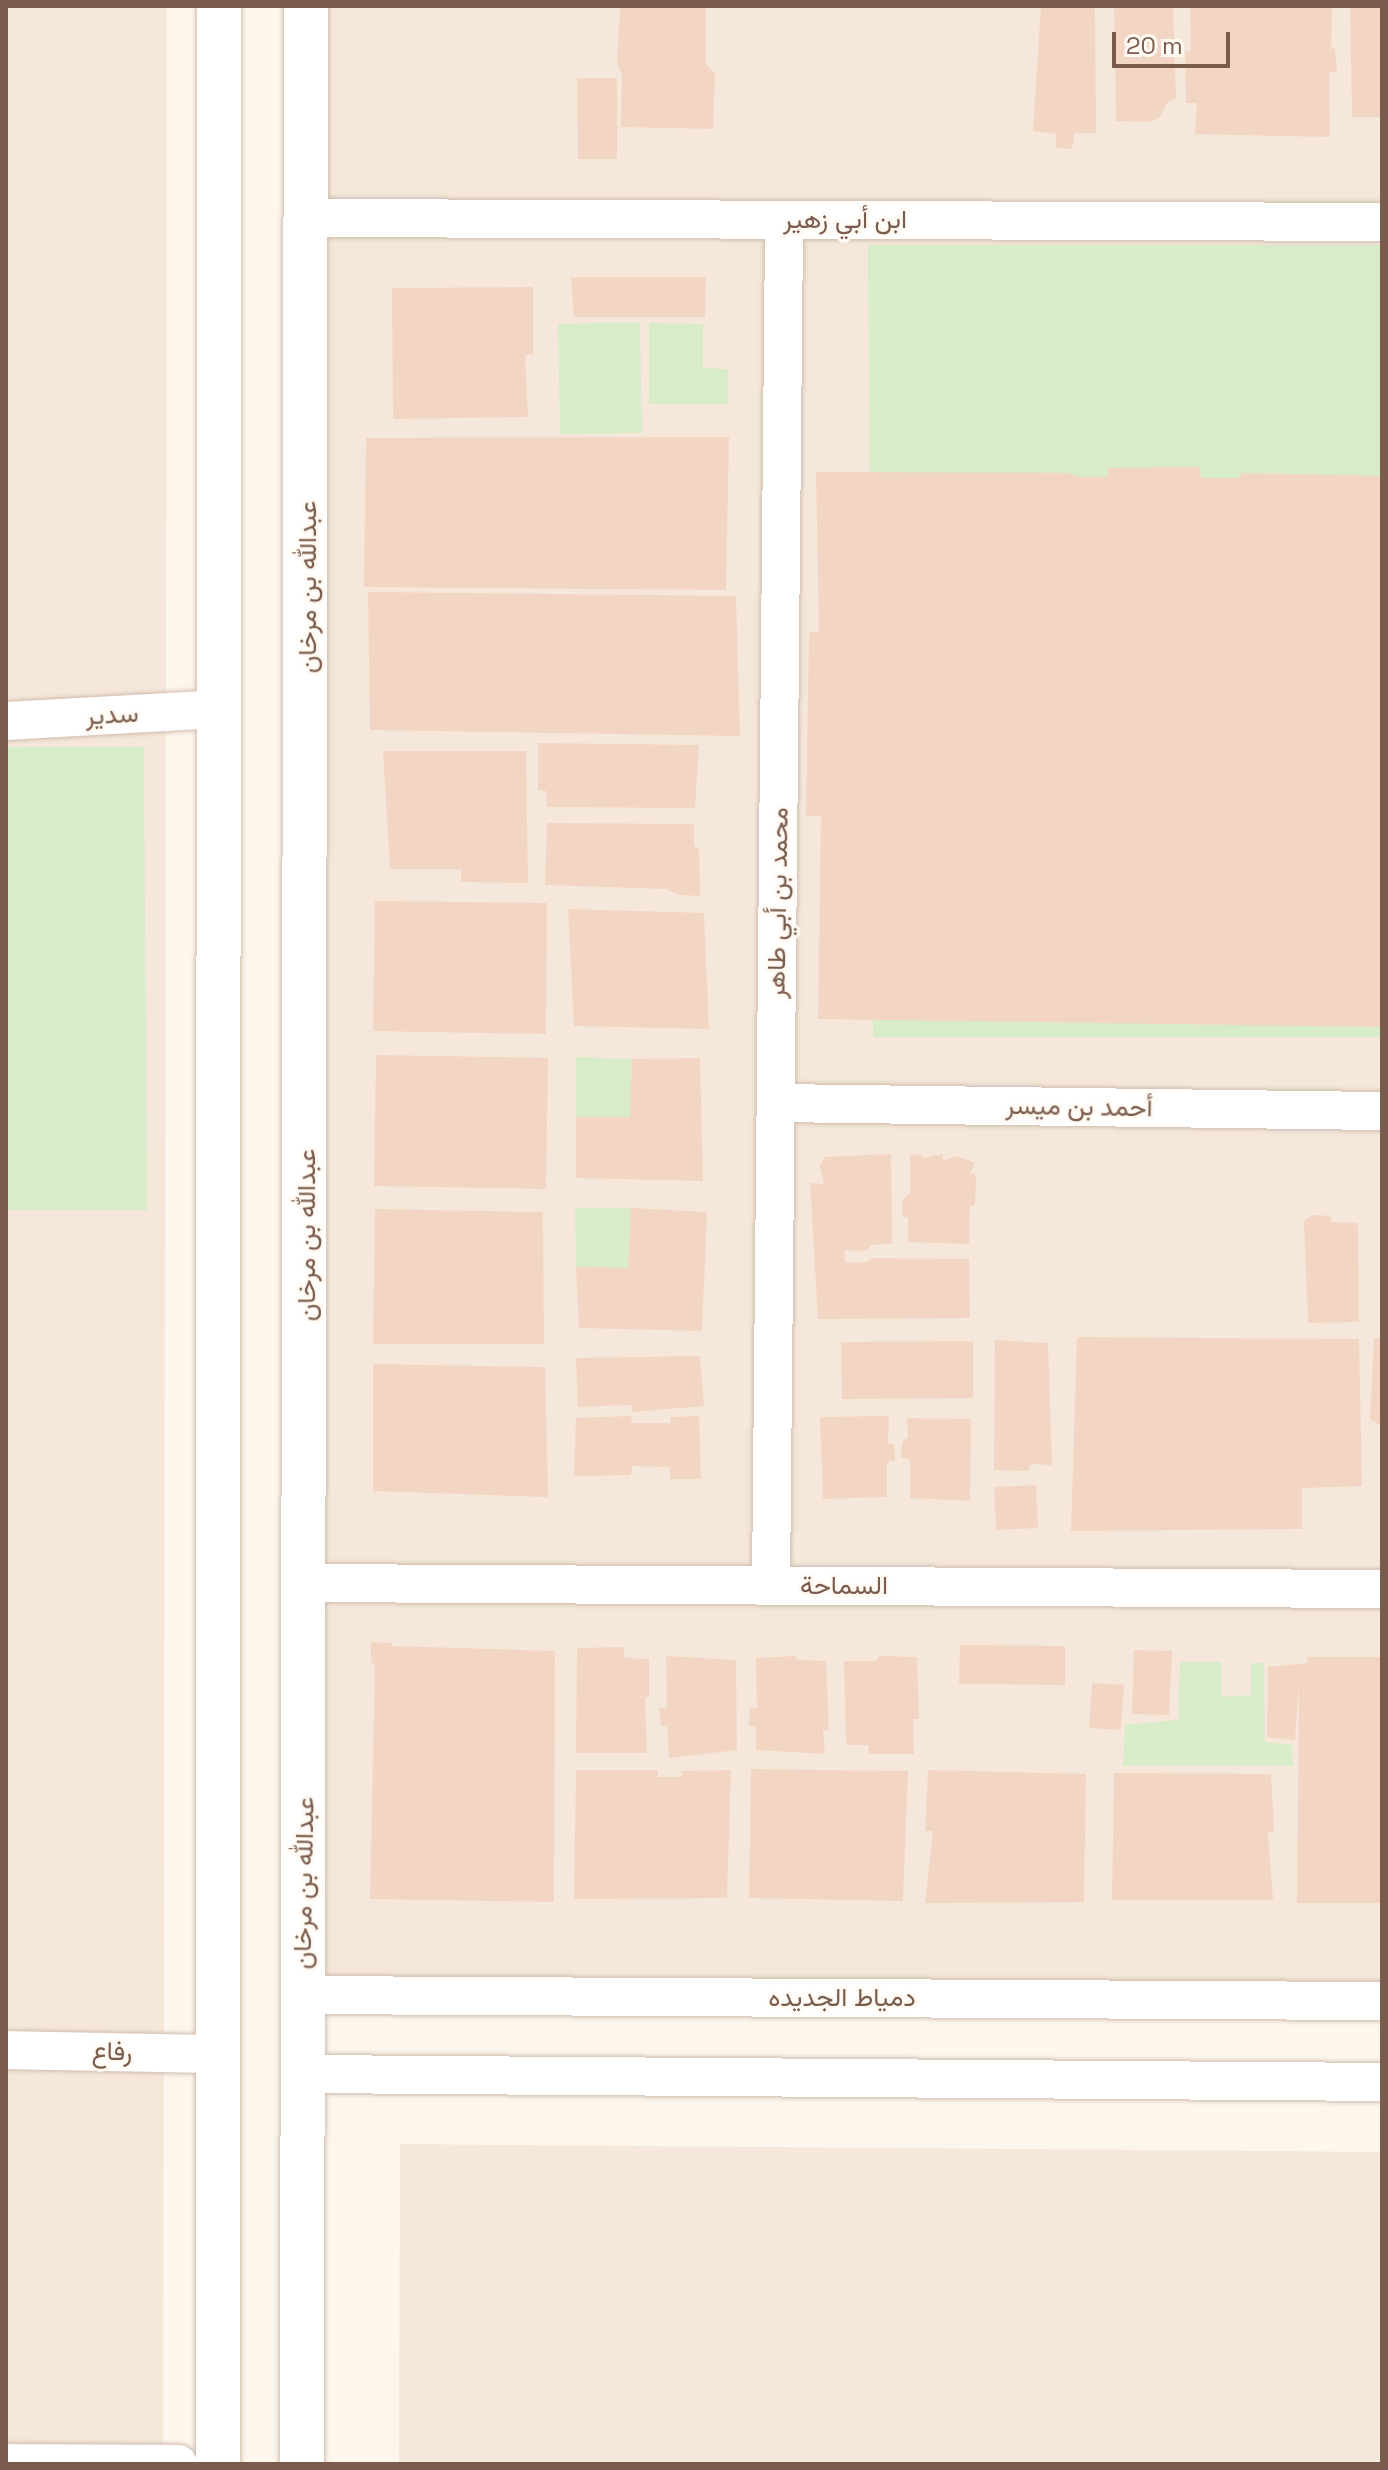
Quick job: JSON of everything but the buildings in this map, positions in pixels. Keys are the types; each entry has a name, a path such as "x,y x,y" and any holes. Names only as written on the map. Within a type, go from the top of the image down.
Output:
{"street":[{"path":"218,2464 219,6"},
{"name":"عبدالله بن مرخان","path":"302,2464 309,218 306,6"},
{"name":"ابن أبي زهير","path":"309,218 1382,222"},
{"name":"محمد بن أبي طاهر","path":"771,1586 784,220"},
{"name":"سدير","path":"6,721 218,709"},
{"name":"أحمد بن ميسر","path":"776,1103 1382,1111"},
{"name":"السماحة","path":"306,1583 1382,1589"},
{"name":"دمياط الجديده","path":"302,1995 1382,2001"},
{"name":"رفاع","path":"6,2050 218,2054"},
{"path":"303,2074 1382,2082"},
{"path":"6,2463 178,2464"}],"shaded area":[{"path":"6,6 167,6 163,2464 6,2464"},
{"path":"326,6 1382,6 1382,1984 316,1980"},
{"path":"400,2144 1382,2152 1382,2464 399,2464"}],"green space":[{"path":"868,245 1382,245 1382,1037 873,1037"},
{"path":"640,322 642,433 560,434 558,324"},
{"path":"649,323 703,324 703,368 728,369 728,404 649,404"},
{"path":"6,747 144,747 147,1210 6,1210"},
{"path":"576,1057 632,1059 630,1117 576,1117"},
{"path":"575,1208 631,1208 628,1268 576,1267"},
{"path":"1180,1662 1221,1662 1221,1697 1251,1695 1251,1663 1264,1663 1265,1742 1292,1745 1293,1766 1123,1766 1125,1725 1178,1720"}]}
